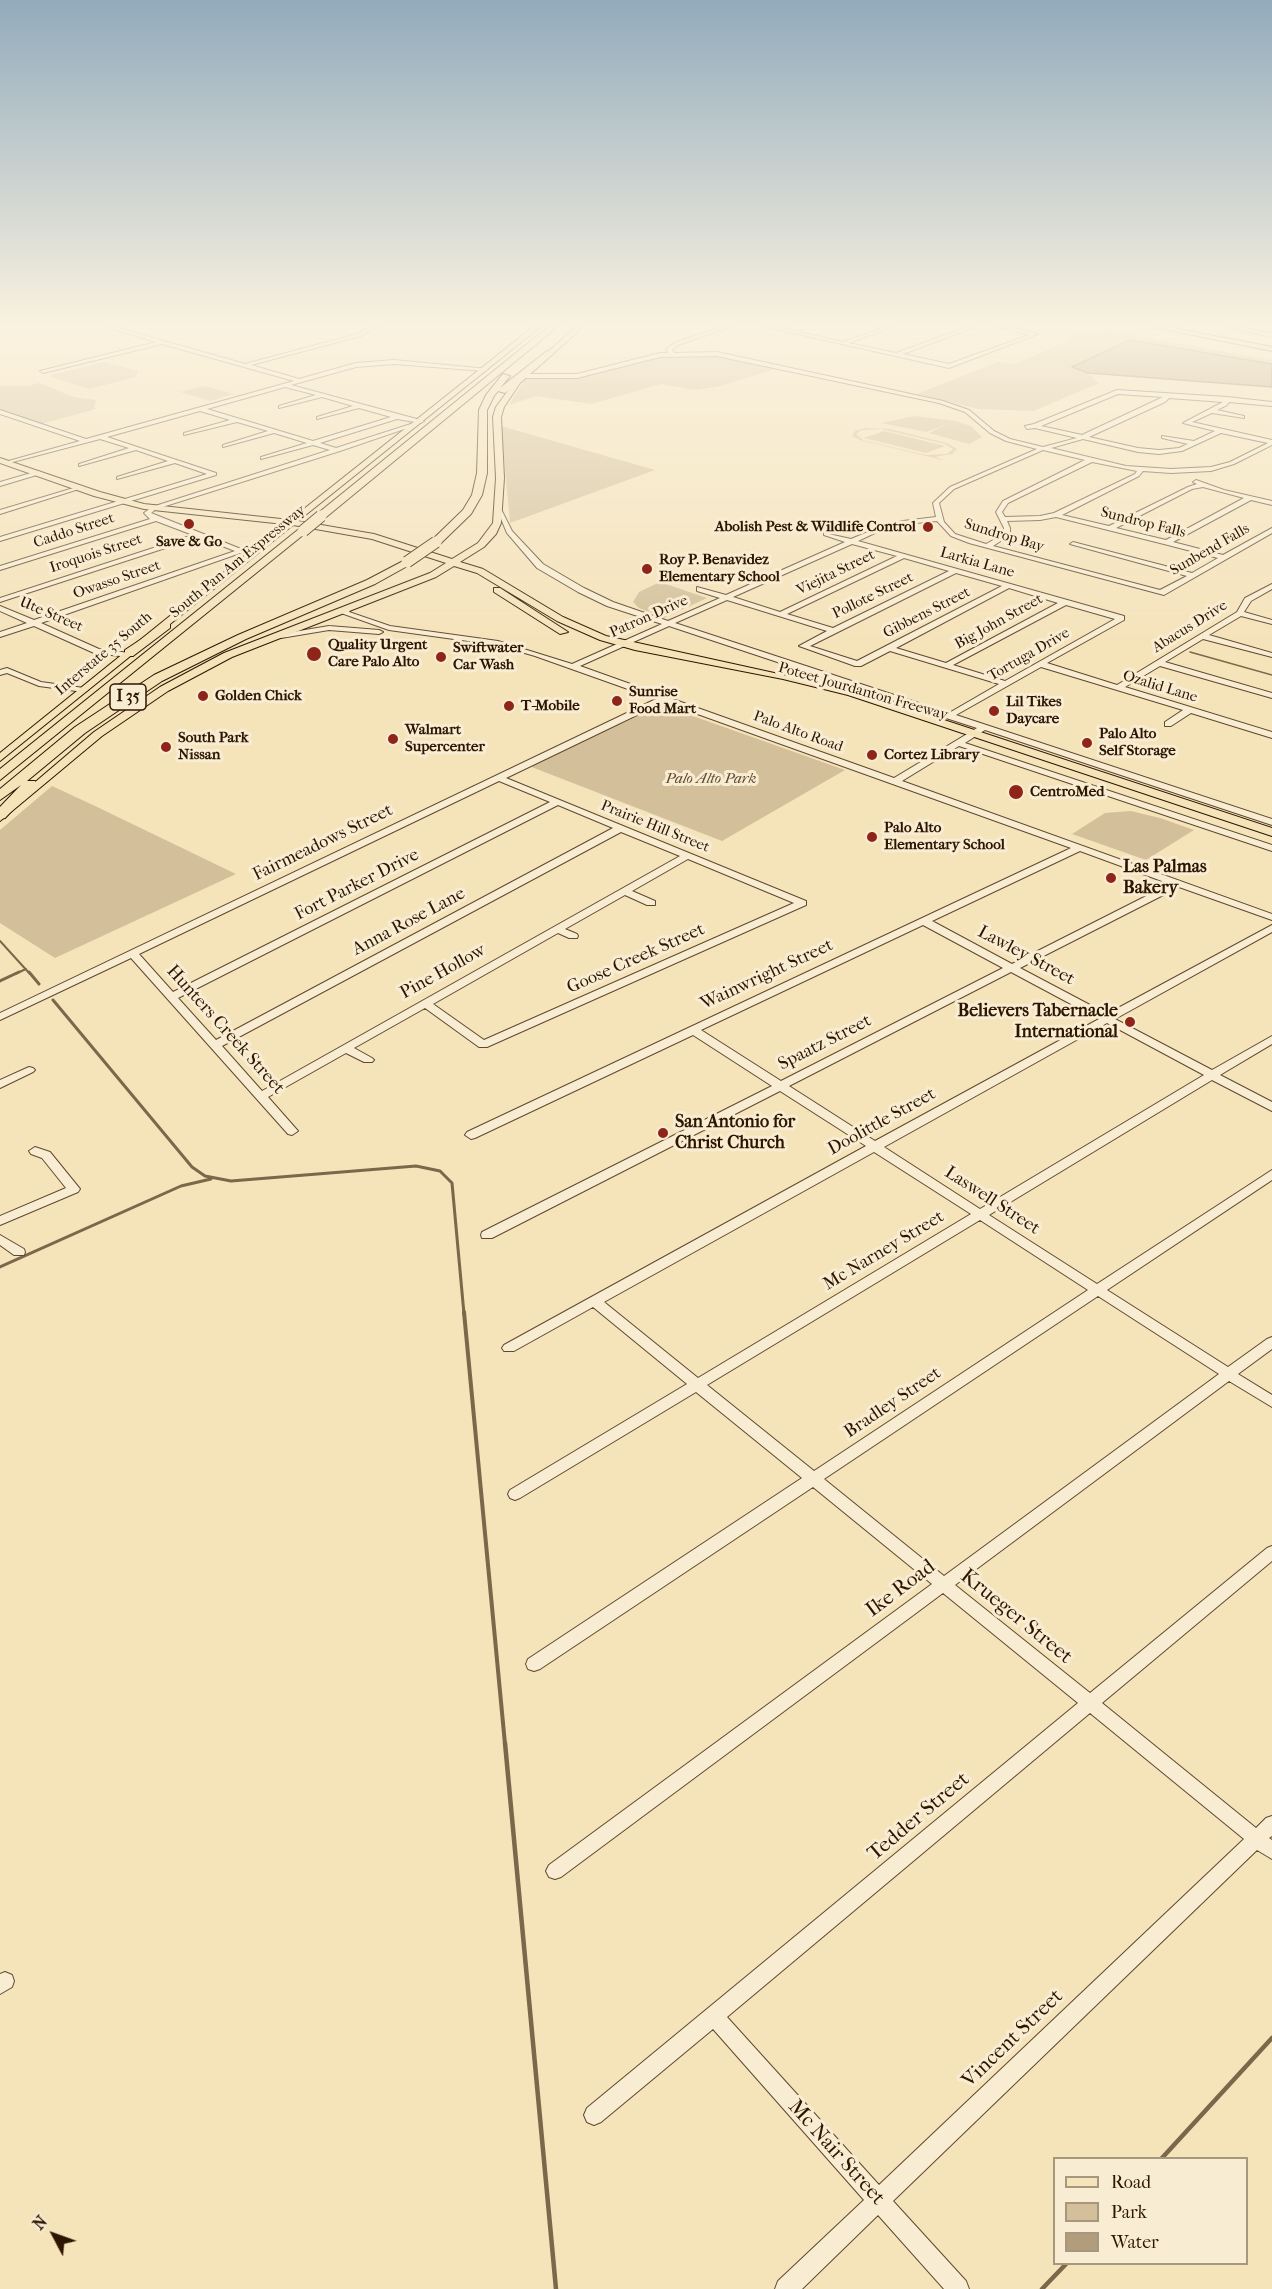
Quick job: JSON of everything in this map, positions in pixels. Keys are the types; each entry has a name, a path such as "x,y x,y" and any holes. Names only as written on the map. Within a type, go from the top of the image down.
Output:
{"highway":[{"path":"418,437 421,434"},
{"name":"South Pan Am Expressway","path":"0,776 422,434"},
{"name":"I 35","path":"0,796 89,723 158,678 214,650 371,582 407,562 436,542 467,512 479,489 482,473 483,434"},
{"path":"127,654 251,570 303,531"},
{"path":"0,816 83,734 158,678"}],"main road":[{"path":"0,816 86,745 164,689 228,655 436,574 479,546 493,532 499,510 497,434"},
{"name":"Interstate 35 South","path":"0,758 402,435"},
{"path":"3,461 123,502 154,508"},
{"name":"Poteet Jourdanton Freeway","path":"154,508 292,523 374,537 480,571 560,620 617,646"},
{"path":"436,574 438,566 435,563 355,538 298,530 278,534 276,522 303,515 313,520 382,533 443,551 464,550 479,546"},
{"path":"479,546 473,558 480,571"},
{"name":"Poteet Jourdanton Freeway","path":"455,563 455,566 543,622 565,633 617,646 824,686 1272,831"},
{"path":"436,574 467,572"},
{"name":"Poteet Jourdanton Freeway","path":"971,735 1272,840"}],"street":[{"path":"64,434 85,441"},
{"path":"3,461 108,434"},
{"path":"225,446 266,434"},
{"path":"284,434 338,450"},
{"path":"263,458 344,434"},
{"path":"200,535 146,514 154,508 390,434"},
{"path":"996,434 1041,448 1141,470 1184,471 1232,463 1272,442"},
{"path":"1066,434 1149,452 1174,451 1212,434"},
{"name":"Sundrop Bay","path":"1089,434 1041,448 945,492 935,506 939,519 944,528 953,535 1161,593"},
{"path":"1237,434 1272,442"},
{"path":"387,435 402,435"},
{"path":"0,539 214,474 100,436"},
{"path":"1164,437 1194,443"},
{"path":"81,465 137,448"},
{"path":"987,546 1007,534 999,509 1005,502 1091,460"},
{"path":"119,478 175,461"},
{"path":"1002,519 1040,518 1056,515 1137,475 1141,470"},
{"path":"1184,471 1202,485 1272,503"},
{"path":"0,484 38,473"},
{"path":"1110,528 1190,488 1202,485"},
{"path":"0,512 79,488"},
{"path":"1167,543 1249,498"},
{"name":"Poteet Jourdanton Freeway","path":"499,510 514,539 540,566 593,596 667,624 949,716 971,735 1272,848"},
{"name":"Sundrop Falls","path":"1056,515 1224,557"},
{"name":"Caddo Street","path":"0,568 156,519"},
{"name":"Patron Drive","path":"571,667 852,541 895,524 939,519"},
{"name":"Sunbend Falls","path":"1161,593 1272,530"},
{"name":"Larkia Lane","path":"826,534 1121,618"},
{"name":"Owasso Street","path":"0,635 242,550 200,535"},
{"name":"Iroquois Street","path":"0,600 200,535"},
{"path":"1073,544 1193,575"},
{"name":"Viejita Street","path":"781,614 903,556"},
{"name":"Pollote Street","path":"858,664 803,646 955,571"},
{"name":"Gibbens Street","path":"858,664 1008,586"},
{"name":"Abacus Drive","path":"1118,688 1240,613 1248,600 1270,588"},
{"path":"700,589 834,631"},
{"name":"Big John Street","path":"946,666 1065,602"},
{"name":"Ute Street","path":"0,608 97,651 127,654"},
{"name":"Palo Alto Road","path":"347,609 345,614 389,628 498,643 551,660 1272,917"},
{"path":"1240,613 1272,622"},
{"name":"Tortuga Drive","path":"949,716 1121,618"},
{"name":"Palo Alto Road","path":"268,639 316,629 351,629 495,646 551,660"},
{"path":"1202,636 1272,656"},
{"path":"889,648 1006,684"},
{"path":"1159,663 1272,696"},
{"name":"Ozalid Lane","path":"1041,664 1272,735"},
{"path":"0,672 7,670 39,684 84,690"},
{"name":"Fairmeadows Street","path":"0,1017 661,700"},
{"path":"1168,724 1189,710"},
{"path":"894,782 971,735"},
{"name":"Poteet Jourdanton Freeway","path":"971,735 1272,822"},
{"name":"Prairie Hill Street","path":"497,777 802,903"},
{"name":"Fort Parker Drive","path":"171,997 557,802"},
{"name":"Anna Rose Lane","path":"215,1045 620,829"},
{"name":"Wainwright Street","path":"471,1135 1079,848"},
{"name":"Pine Hollow","path":"261,1096 687,856"},
{"name":"Spaatz Street","path":"488,1235 1179,883"},
{"path":"624,891 651,903"},
{"name":"Goose Creek Street","path":"425,1004 483,1045 802,903"},
{"name":"Lawley Street","path":"923,921 1272,1107"},
{"path":"557,928 573,936"},
{"name":"Doolittle Street","path":"509,1348 1272,928"},
{"name":"Hunters Creek Street","path":"132,953 292,1131"},
{"name":"Laswell Street","path":"693,1030 1272,1402"},
{"name":"Mc Narney Street","path":"515,1494 1272,1039"},
{"path":"346,1048 368,1060"},
{"path":"0,1084 29,1070"},
{"path":"0,1221 74,1188 46,1155 35,1151"},
{"name":"Bradley Street","path":"534,1664 1272,1174"},
{"path":"0,1239 20,1252"},
{"name":"Krueger Street","path":"594,1301 1272,1851"},
{"name":"Ike Road","path":"555,1871 1272,1342"},
{"name":"Tedder Street","path":"594,2115 715,2018 1272,1552"},
{"name":"Vincent Street","path":"786,2289 1272,1824"},
{"name":"Mc Nair Street","path":"715,2018 958,2289"}],"green space":[{"path":"502,434 528,434 655,470 510,523"},
{"path":"856,434 863,440 926,455 947,454 953,449 945,444 902,434 947,443 957,449 952,454 935,457 944,460 942,460 860,440 852,436"},
{"path":"876,434 895,434 945,446 926,453 864,438"},
{"path":"932,434 979,434 982,437 969,444"},
{"path":"660,582 707,598 664,618 639,608 633,602 639,592"},
{"name":"Palo Alto Park","path":"662,705 845,770 722,841 529,766"},
{"path":"52,786 236,874 55,958 0,923 0,830"},
{"path":"1131,811 1194,830 1146,860 1072,834 1105,813"}],"waterway":[{"path":"1190,652 1272,675"},
{"path":"0,941 26,969"},
{"path":"15,974 26,969"},
{"path":"26,969 30,974"},
{"path":"0,981 19,972"},
{"path":"29,972 39,984"},
{"path":"53,1000 192,1167 205,1176 231,1181 416,1166 440,1171 452,1183 464,1314"},
{"path":"0,1267 181,1186 211,1179"},
{"path":"464,1312 505,1744"},
{"path":"505,1743 556,2289"},
{"path":"1163,2157 1272,2038"},
{"path":"1042,2289 1065,2265"}],"place":[{"name":"Save & Go","path":"189,524"},
{"name":"Abolish Pest & Wildlife Control","path":"928,527"},
{"name":"Roy P. Benavidez Elementary School","path":"647,569"},
{"name":"Quality Urgent Care Palo Alto","path":"314,654"},
{"name":"Swiftwater Car Wash","path":"441,657"},
{"name":"Golden Chick","path":"203,696"},
{"name":"Sunrise Food Mart","path":"617,701"},
{"name":"T-Mobile","path":"509,706"},
{"name":"Lil Tikes Daycare","path":"994,711"},
{"name":"Walmart Supercenter","path":"393,739"},
{"name":"Palo Alto Self Storage","path":"1087,743"},
{"name":"South Park Nissan","path":"166,747"},
{"name":"Cortez Library","path":"872,755"},
{"name":"CentroMed","path":"1016,792"},
{"name":"Palo Alto Elementary School","path":"872,837"},
{"name":"Las Palmas Bakery","path":"1111,878"},
{"name":"Believers Tabernacle International","path":"1130,1022"},
{"name":"San Antonio for Christ Church","path":"663,1133"}]}
